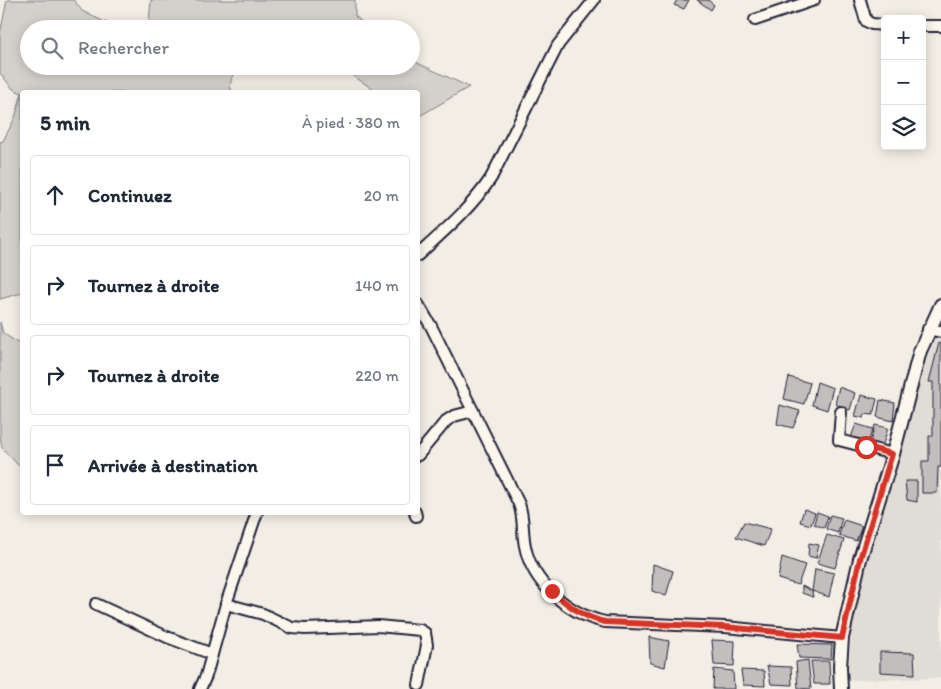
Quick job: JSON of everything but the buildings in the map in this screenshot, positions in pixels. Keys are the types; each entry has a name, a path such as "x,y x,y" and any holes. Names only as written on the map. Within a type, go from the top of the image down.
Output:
{"street":[{"path":"420,253 484,190 492,178 558,45 594,0"},
{"path":"755,20 814,0"},
{"path":"860,0 866,21 881,25"},
{"path":"926,26 941,26"},
{"path":"841,689 842,638 860,559 892,454 920,351 935,331 941,305"},
{"path":"420,307 431,326 522,512 525,544 533,569 540,581 566,605 593,620 605,622 725,627 842,638"},
{"path":"420,453 446,421 454,416 473,412"},
{"path":"841,412 839,440 892,454"},
{"path":"200,689 206,676 226,604 256,515"},
{"path":"96,604 167,638 212,654"},
{"path":"226,604 264,614 292,628 378,626 420,630 424,633 427,645 420,685"}],"shaded area":[{"path":"7,0 74,0 82,11 100,20 20,20 20,75 233,75 230,86 231,90 20,90 20,92 13,89 0,73 0,34"},
{"path":"151,0 355,0 355,16 360,20 149,20"},
{"path":"420,64 469,87 420,116 420,90 374,90 352,75 420,75"},
{"path":"20,100 20,294 0,299 0,142 3,141 15,118"},
{"path":"0,322 3,333 20,345 20,467 2,448 0,436"},
{"path":"934,336 941,336 941,678 848,680 851,635 869,554"}],"route":[{"path":"552,591 566,605 593,620 605,622 725,627 842,638 860,559 892,454 866,447"}]}
